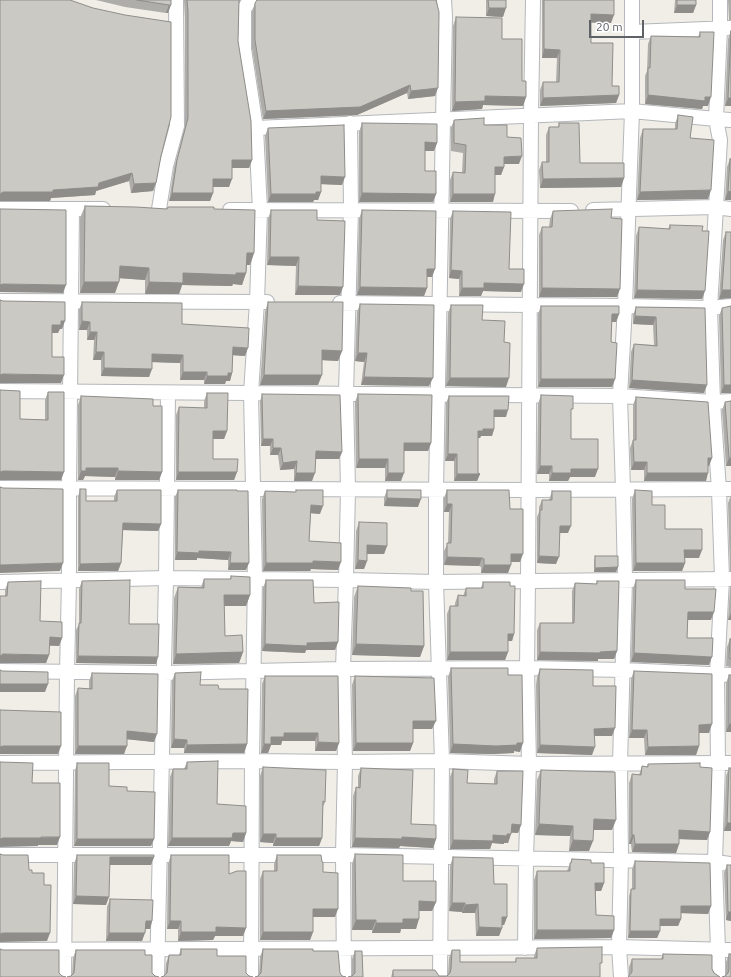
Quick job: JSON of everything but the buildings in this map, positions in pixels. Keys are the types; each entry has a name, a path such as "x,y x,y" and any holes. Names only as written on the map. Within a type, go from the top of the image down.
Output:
{"street":[{"path":"159,209 166,166 177,126 171,21 176,0"},
{"path":"250,0 244,9 244,49 256,128 260,210 257,302 251,393 255,579 251,855 251,977"},
{"path":"440,977 442,761 436,582 436,490 444,0"},
{"path":"525,948 529,764 527,668 533,0"},
{"path":"621,977 619,947 621,860 620,764 625,579 620,396 625,306 632,111 632,0"},
{"path":"718,977 725,950 715,862 724,763 717,675 727,579 725,489 713,402 710,308 720,140 716,119 726,28 720,0"},
{"path":"632,32 726,28"},
{"path":"256,128 632,111 731,120"},
{"path":"344,977 343,855 345,762 343,669 348,490 346,393 351,210 350,123"},
{"path":"0,209 119,209"},
{"path":"64,977 72,209"},
{"path":"143,209 175,209"},
{"path":"214,210 530,212 628,209 731,209"},
{"path":"0,301 280,303"},
{"path":"326,303 710,308 731,306"},
{"path":"0,391 620,396 713,402 731,401"},
{"path":"157,977 166,578 168,393"},
{"path":"0,488 348,490 725,489"},
{"path":"0,582 166,578 436,582 727,579"},
{"path":"0,671 163,673 343,669 527,668 623,670 731,675"},
{"path":"0,763 442,761 529,764 724,763"},
{"path":"0,854 343,855 715,862 731,864"},
{"path":"0,950 619,947 725,950"}]}
